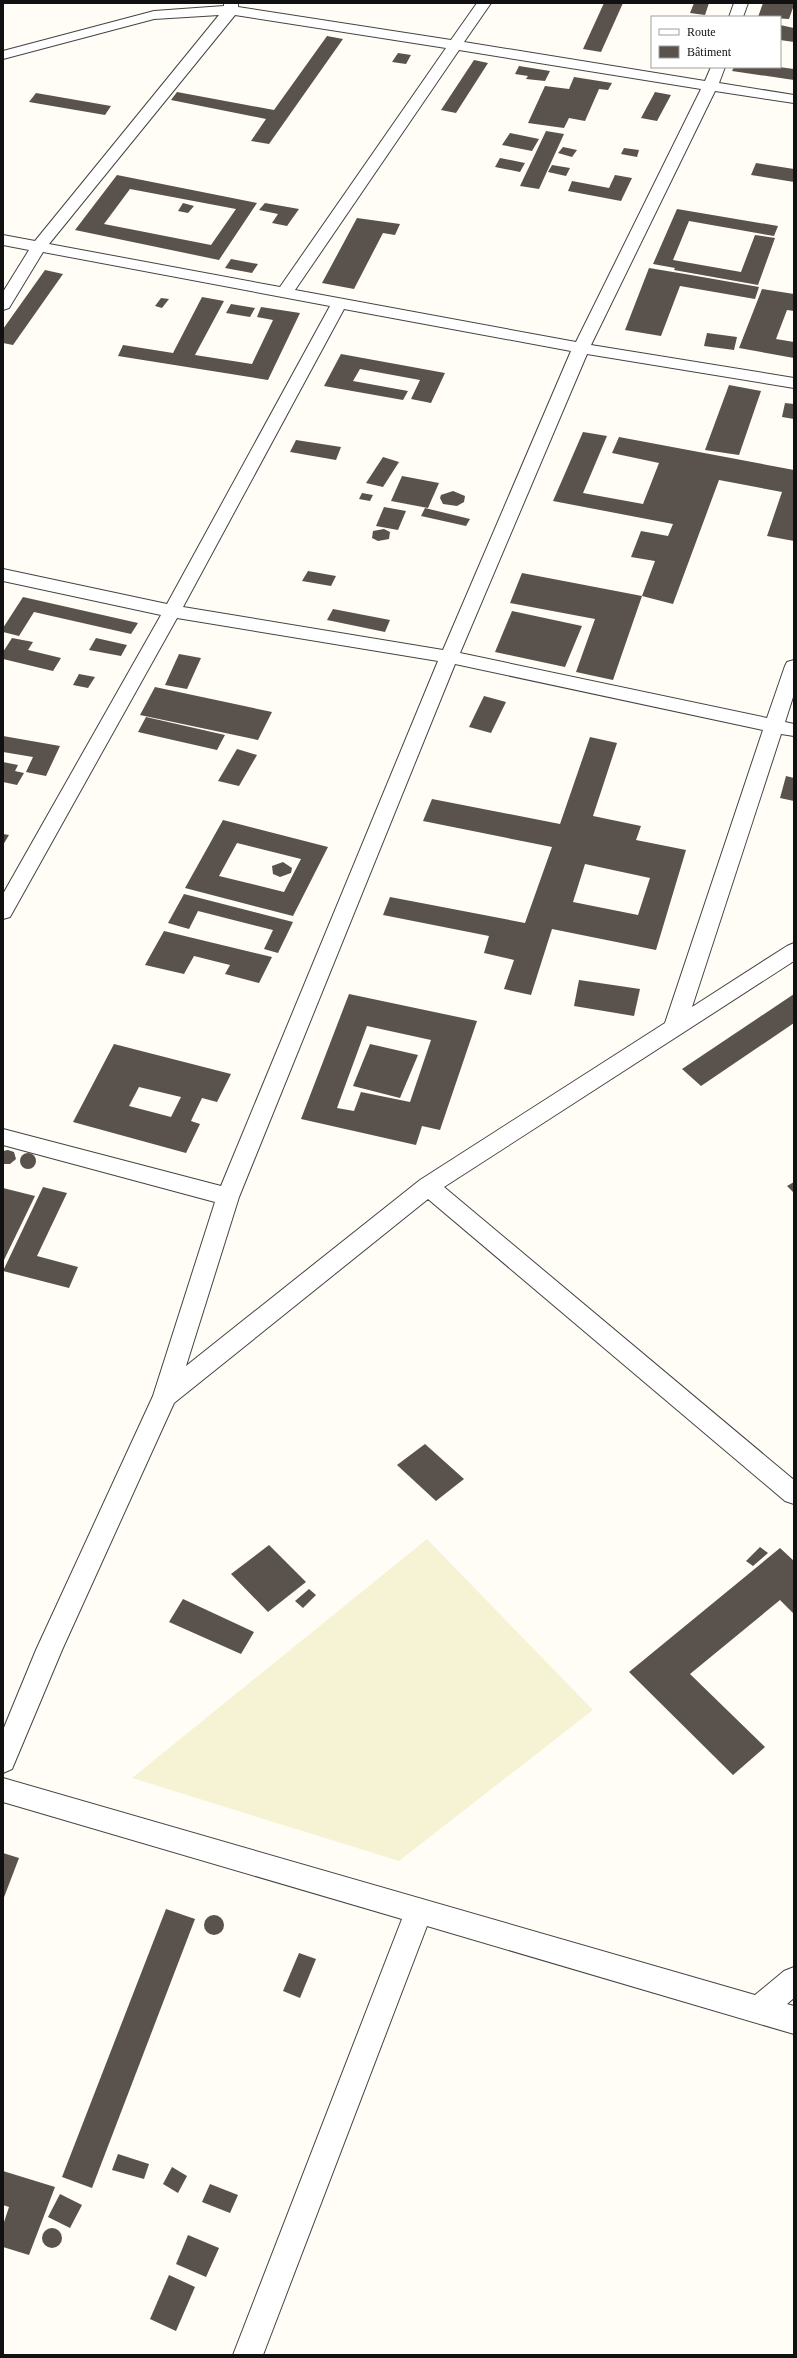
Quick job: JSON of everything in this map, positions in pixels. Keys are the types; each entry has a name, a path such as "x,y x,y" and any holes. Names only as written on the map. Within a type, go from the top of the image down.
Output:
{"street":[{"path":"285,292 484,3"},
{"path":"736,16 742,3"},
{"path":"3,305 39,246 231,6"},
{"path":"3,55 154,15 231,6 454,46 794,99"},
{"path":"3,1761 49,1650 165,1396 228,1197 449,657 581,348 718,68"},
{"path":"3,240 581,348 794,383"},
{"path":"3,912 172,611 340,302"},
{"path":"3,575 172,611 449,657 785,728"},
{"path":"674,1028 785,728 794,666"},
{"path":"165,1396 428,1186 794,951"},
{"path":"3,1137 228,1197"},
{"path":"428,1186 794,1494"},
{"path":"3,1790 794,2020"},
{"path":"248,2355 419,1911"},
{"path":"759,2010 794,1980"}],"shaded area":[{"path":"427,1539 593,1710 399,1861 132,1778"}],"building":[{"path":"604,3 623,3 601,52 583,49"},
{"path":"694,3 709,3 705,15 690,13"},
{"path":"763,3 794,3 789,19 781,18 781,16 758,16"},
{"path":"781,25 794,28 794,42 781,40"},
{"path":"327,36 343,39 269,144 251,141 266,119 171,100 177,92 274,110"},
{"path":"398,53 411,55 406,64 392,62"},
{"path":"474,60 488,63 456,113 441,110"},
{"path":"519,66 550,71 545,81 526,79 528,76 515,74"},
{"path":"781,67 794,69 794,80 732,71 734,68"},
{"path":"574,77 612,83 608,90 599,89 585,121 569,118 564,128 528,123 545,86 569,89"},
{"path":"655,92 671,95 657,121 641,118"},
{"path":"36,93 111,106 105,115 29,102"},
{"path":"546,131 564,134 539,189 520,186"},
{"path":"510,133 539,139 532,151 502,145"},
{"path":"563,147 577,150 572,157 558,153"},
{"path":"624,148 639,150 637,157 621,154"},
{"path":"500,158 525,163 520,172 495,167"},
{"path":"756,163 794,169 794,182 751,175"},
{"path":"552,165 570,168 566,176 548,172"},
{"path":"117,175 257,203 219,260 75,230","holes":["130,189 236,209 211,245 104,224"]},
{"path":"615,175 632,178 621,201 568,191 572,181 609,188"},
{"path":"183,203 194,206 188,213 178,211"},
{"path":"265,203 299,209 287,226 272,223 278,214 259,210"},
{"path":"677,209 778,226 774,236 689,221 673,260 741,272 755,235 775,238 758,285 674,270 675,268 653,264"},
{"path":"357,218 400,224 395,235 383,233 354,289 322,283"},
{"path":"231,259 258,264 252,273 225,268"},
{"path":"649,268 759,287 755,299 680,286 661,336 625,330"},
{"path":"45,270 63,274 13,345 3,343 3,329"},
{"path":"762,289 794,294 794,311 787,310 776,339 794,342 794,358 739,348"},
{"path":"202,297 224,301 195,355 252,364 273,320 257,317 261,307 300,313 268,380 118,356 123,345 173,353"},
{"path":"161,298 169,299 162,308 155,306"},
{"path":"231,304 255,308 250,317 226,313"},
{"path":"707,333 737,337 734,350 704,346"},
{"path":"341,354 445,373 431,403 411,399 420,380 360,369 353,381 408,391 403,400 324,386"},
{"path":"729,385 761,391 739,455 705,450"},
{"path":"785,403 794,404 794,419 782,417"},
{"path":"583,432 607,436 583,493 643,504 659,463 612,453 619,437 794,470 794,541 767,536 782,492 719,480 673,604 642,596 655,561 631,557 641,531 668,536 673,524 553,501"},
{"path":"296,440 341,447 336,460 290,452"},
{"path":"383,457 399,462 383,487 366,483"},
{"path":"402,476 439,483 428,508 391,501"},
{"path":"453,491 465,496 464,502 457,506 443,504 440,498 441,495"},
{"path":"362,493 373,495 370,501 359,499"},
{"path":"384,507 406,511 398,530 376,526"},
{"path":"425,508 470,519 466,526 421,516"},
{"path":"384,529 390,532 389,539 378,541 372,538 373,531"},
{"path":"308,571 336,576 331,586 302,581"},
{"path":"522,573 642,596 613,680 576,672 595,619 510,603"},
{"path":"23,597 138,623 131,634 34,612 19,636 3,632 3,628"},
{"path":"333,609 390,620 385,632 327,620"},
{"path":"512,611 582,626 565,667 495,652"},
{"path":"12,638 33,642 28,650 61,658 53,671 3,659 3,652"},
{"path":"96,638 127,645 121,656 89,650"},
{"path":"179,654 201,658 187,689 165,685"},
{"path":"79,674 95,677 88,688 73,685"},
{"path":"155,687 272,712 258,740 140,715"},
{"path":"484,696 506,702 491,733 469,727"},
{"path":"146,717 225,735 217,750 138,732"},
{"path":"3,736 60,746 46,776 26,772 33,757 3,752"},
{"path":"590,737 617,743 593,816 641,826 636,840 686,850 656,950 552,929 531,995 504,989 514,960 484,953 489,936 383,915 390,897 525,923 552,847 423,821 432,799 560,824","holes":["585,864 650,878 638,915 573,902"]},
{"path":"237,749 257,755 239,786 218,781"},
{"path":"3,762 18,765 15,771 24,773 17,785 3,782"},
{"path":"786,776 794,778 794,801 780,798"},
{"path":"223,820 328,847 293,916 185,888","holes":["237,843 301,859 284,892 219,876"]},
{"path":"3,834 9,835 3,845"},
{"path":"283,862 292,868 291,873 280,877 273,874 272,866"},
{"path":"184,894 293,922 278,953 264,949 273,930 198,911 189,929 168,923"},
{"path":"164,931 272,957 259,983 225,974 230,965 194,956 184,974 145,965"},
{"path":"579,980 640,989 634,1016 574,1006"},
{"path":"349,994 477,1021 440,1130 422,1126 416,1145 301,1119","holes":["367,1026 431,1040 410,1102 361,1092 354,1111 337,1108"]},
{"path":"794,994 794,1023 701,1086 682,1069"},
{"path":"114,1044 231,1074 217,1102 202,1098 191,1121 200,1124 186,1153 73,1122","holes":["139,1087 181,1097 171,1117 129,1106"]},
{"path":"370,1044 418,1055 400,1098 353,1086"},
{"path":"8,1150 14,1152 16,1159 10,1164 3,1164 3,1151"},
{"path":"25,1153 31,1153 36,1158 34,1167 31,1169 25,1169 20,1164 20,1158"},
{"path":"794,1182 794,1193 787,1186"},
{"path":"43,1187 67,1193 37,1256 78,1267 69,1288 3,1271"},
{"path":"3,1188 35,1196 3,1262"},
{"path":"425,1444 464,1479 436,1501 397,1465"},
{"path":"269,1545 306,1582 268,1612 231,1574"},
{"path":"760,1547 768,1553 753,1566 746,1561"},
{"path":"780,1548 794,1561 794,1614 780,1600 690,1674 765,1747 733,1775 629,1672"},
{"path":"309,1589 316,1595 303,1608 295,1601"},
{"path":"183,1599 254,1632 241,1654 169,1622"},
{"path":"3,1853 19,1858 3,1900"},
{"path":"166,1909 195,1919 92,2188 62,2177"},
{"path":"214,1915 221,1918 224,1925 221,1932 214,1935 207,1932 204,1925 207,1918"},
{"path":"299,1953 316,1959 300,1998 283,1991"},
{"path":"118,2154 149,2164 144,2179 112,2170"},
{"path":"172,2167 187,2176 178,2193 163,2184"},
{"path":"3,2171 55,2187 29,2255 3,2247 3,2225 9,2207 3,2205"},
{"path":"210,2184 238,2195 230,2213 202,2202"},
{"path":"60,2194 82,2205 70,2228 48,2217"},
{"path":"52,2228 59,2231 62,2238 59,2245 52,2248 45,2245 42,2238 45,2231"},
{"path":"188,2235 219,2248 206,2277 176,2264"},
{"path":"169,2275 195,2287 176,2331 150,2319"}]}
